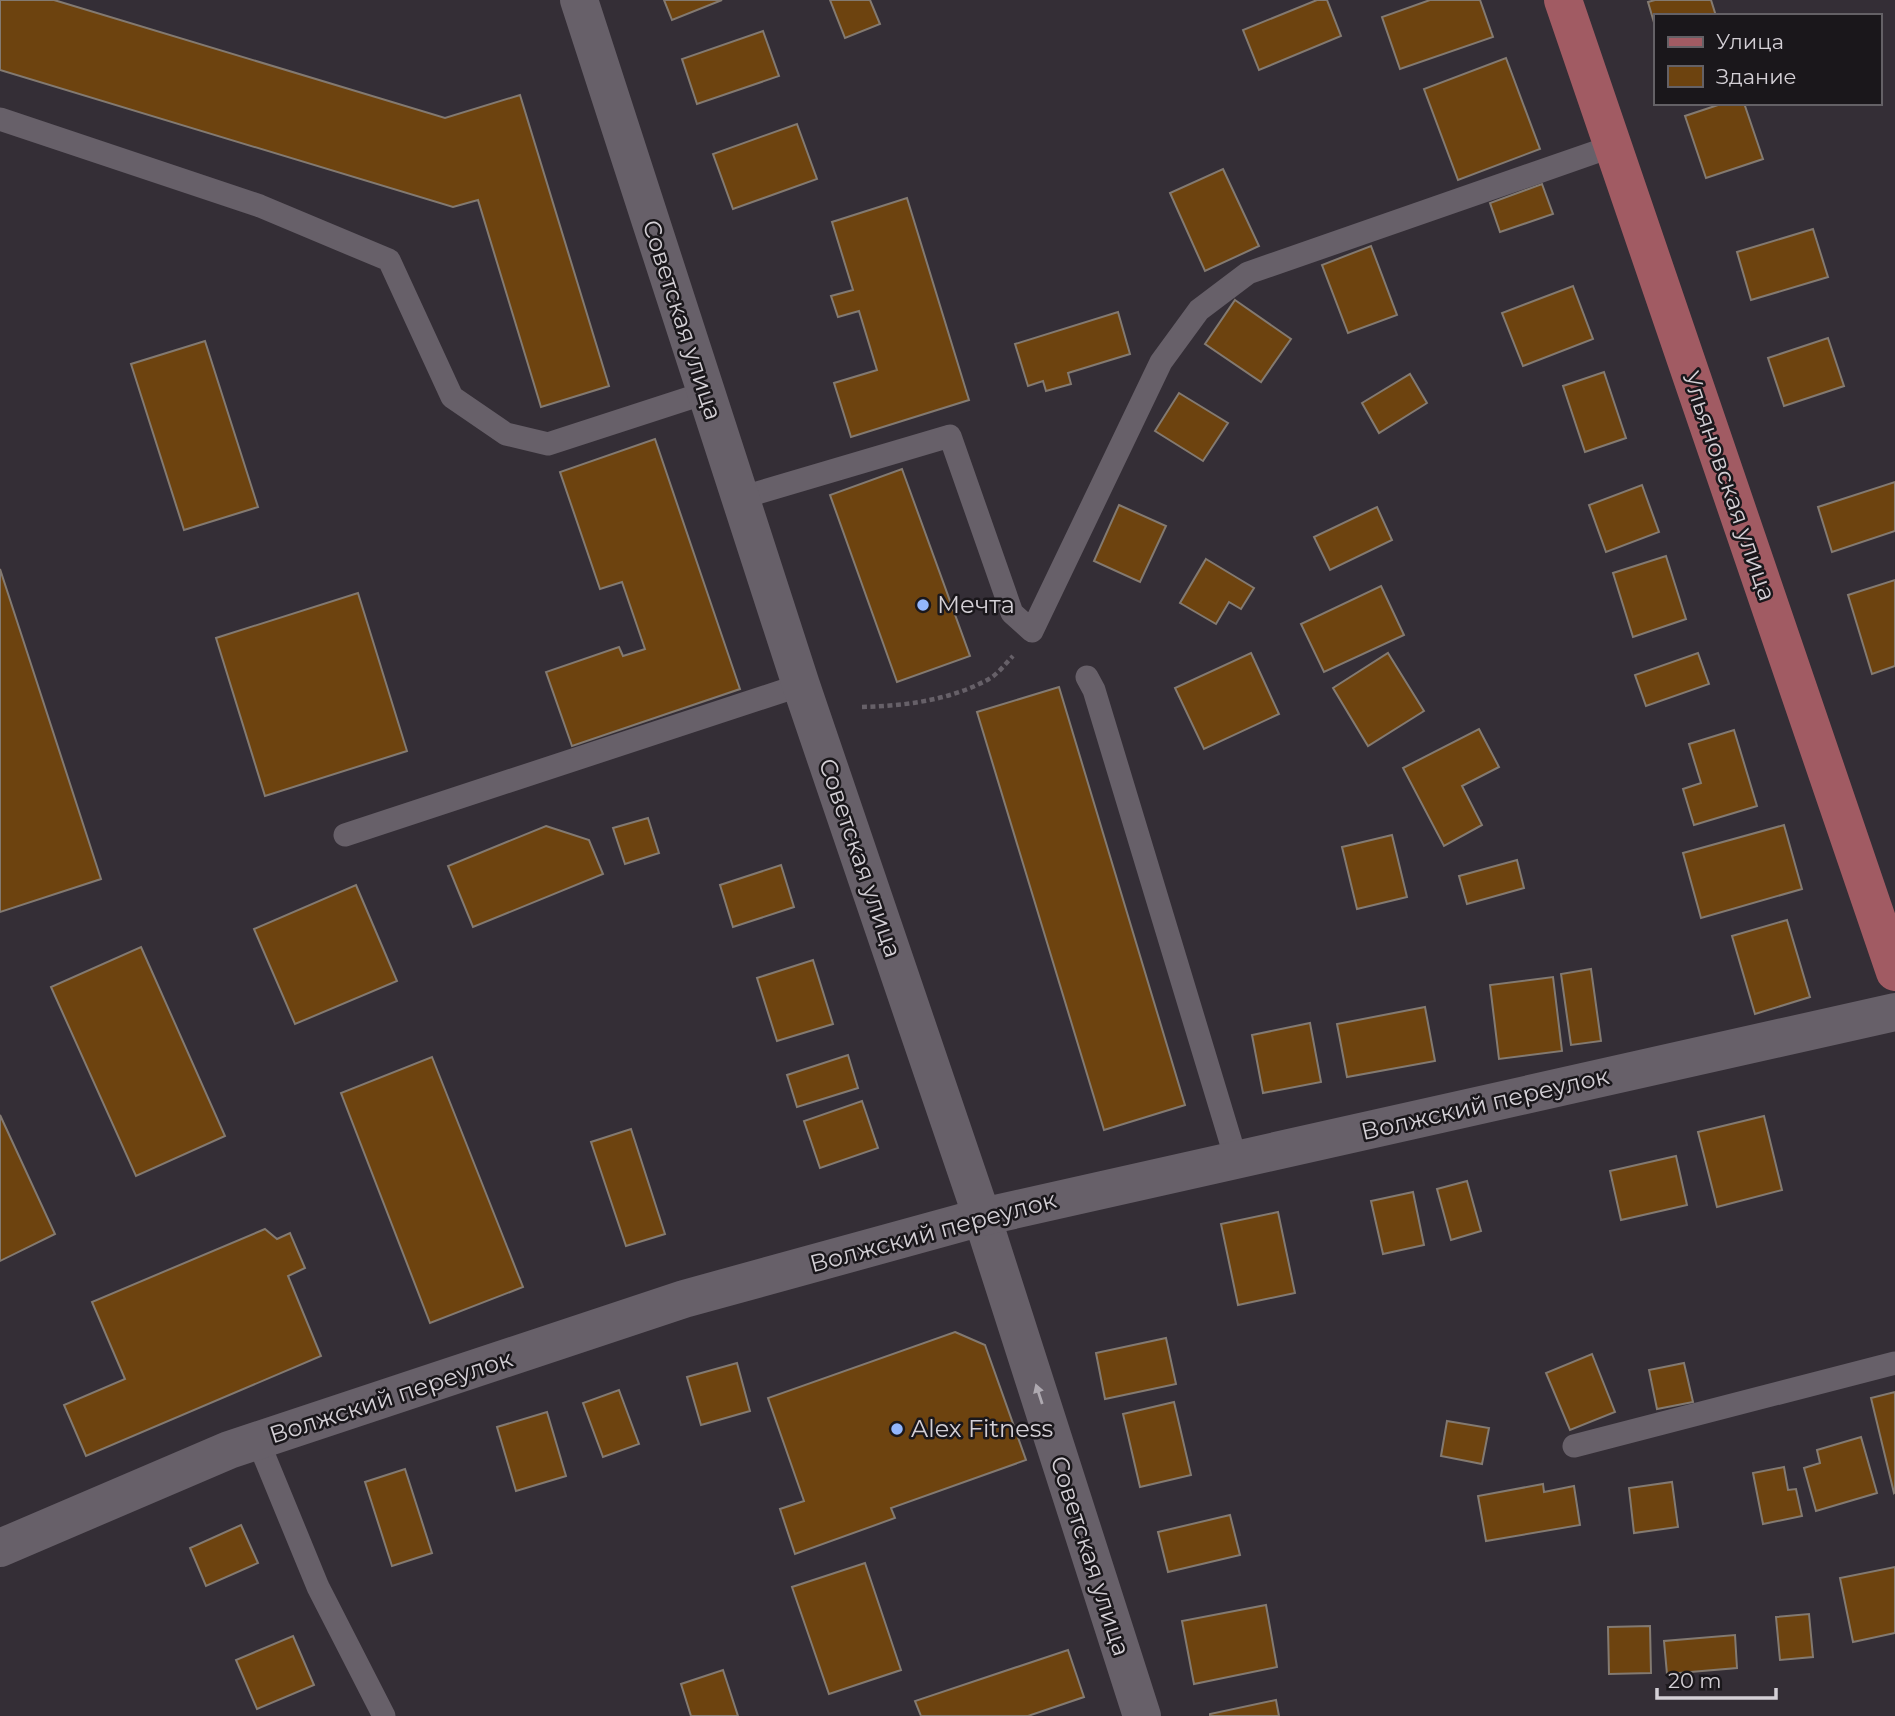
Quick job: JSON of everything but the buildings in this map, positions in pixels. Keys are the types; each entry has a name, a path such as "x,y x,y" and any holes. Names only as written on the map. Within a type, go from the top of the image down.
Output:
{"main road":[{"name":"Ульяновская улица","path":"1563,0 1895,972"}],"street":[{"name":"Советская улица","path":"579,0 801,685 982,1217 1142,1716"},
{"name":"Волжский переулок","path":"0,1548 216,1455 684,1299 982,1217 1895,1012"}],"lane":[{"path":"0,119 260,206 389,260 452,397 506,434 548,444 705,393"},
{"path":"740,498 950,436 1012,613 1032,631 1161,362 1199,310 1248,273 1613,146"},
{"path":"1087,677 1094,690 1236,1159"},
{"path":"345,835 801,685"},
{"path":"1574,1446 1895,1363"},
{"path":"258,1441 318,1587 384,1716"}],"path":[{"path":"862,707 896,707 940,698 991,678 1032,631"}],"place":[{"name":"Мечта","path":"923,605"},
{"name":"Alex Fitness","path":"897,1429"}]}
